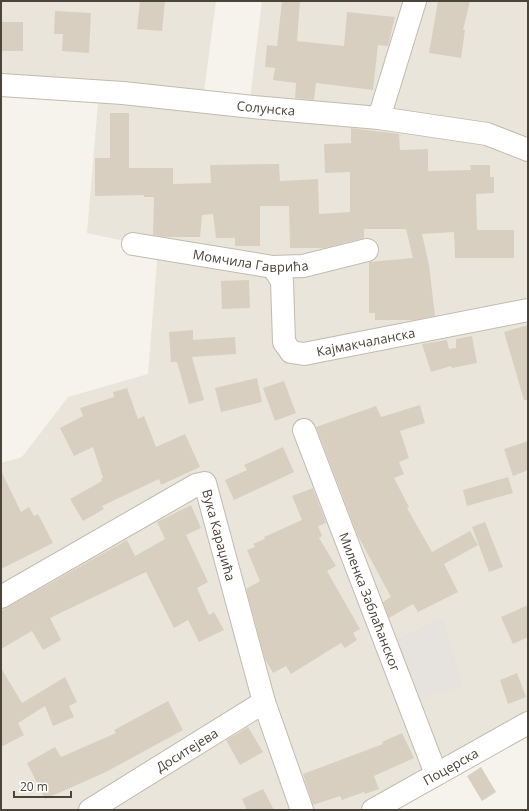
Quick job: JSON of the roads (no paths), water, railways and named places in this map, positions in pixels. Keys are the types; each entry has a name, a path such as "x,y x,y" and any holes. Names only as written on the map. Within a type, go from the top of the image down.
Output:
{"street":[{"path":"379,118 415,1"},
{"name":"Солунска","path":"1,85 123,93 253,107 379,118 488,134 528,150"},
{"name":"Момчила Гаврића","path":"133,244 273,267 303,266 367,250"},
{"name":"Кајмакчаланска","path":"273,267 282,281 284,342 291,352 304,354 528,310"},
{"name":"Миленка Заблаћанског","path":"304,430 436,774"},
{"name":"Вука Караџића","path":"1,597 196,485 205,483 264,702 302,810"},
{"name":"Доситејева","path":"90,810 264,702"},
{"name":"Поцерска","path":"373,810 528,723"}]}
